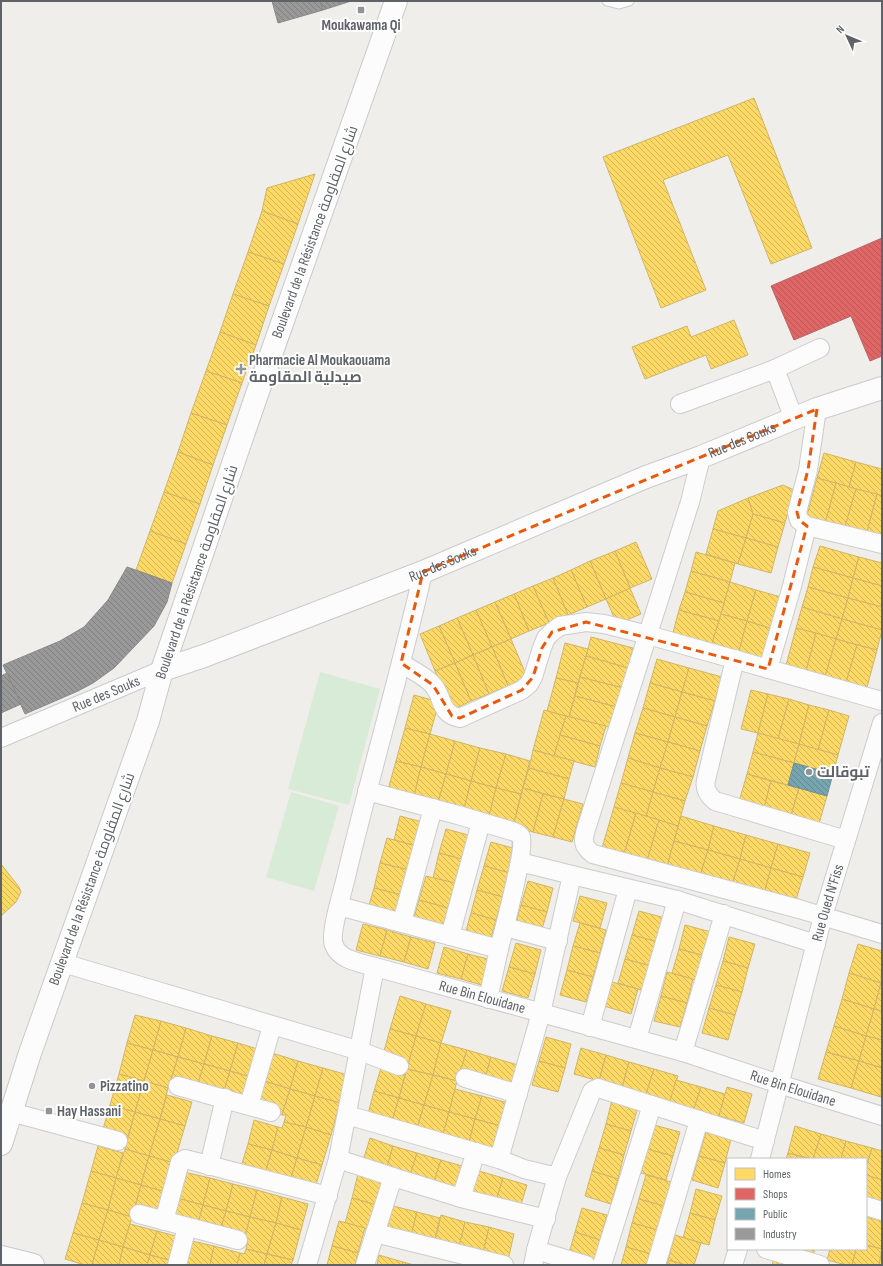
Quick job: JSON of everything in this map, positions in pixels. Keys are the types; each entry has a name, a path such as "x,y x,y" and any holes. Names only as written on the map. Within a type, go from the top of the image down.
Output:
{"street":[{"name":"Boulevard de la Résistance شارع المقاومة","path":"1,1144 30,1053 146,728 162,670 259,389 396,1"},
{"path":"680,404 775,368 820,348"},
{"path":"775,368 794,419"},
{"name":"Rue des Souks","path":"1,738 162,670 204,656 423,572 646,477 700,457 817,409 882,388"},
{"path":"817,409 808,470 797,512 798,520 808,526 882,544"},
{"path":"700,457 690,502 583,838 584,846 593,854 792,907 882,934"},
{"path":"768,669 808,526"},
{"name":"Rue Bin Elouidane","path":"423,572 339,906 332,938 333,944 337,951 342,956 375,967 683,1052 882,1116"},
{"path":"401,664 433,685 448,713 452,716 460,718 522,690 530,684 546,638 560,626 586,622 604,624 648,635 882,701"},
{"path":"735,659 706,780 706,789 710,796 716,801 846,840"},
{"name":"Rue Oued N'Fiss","path":"760,1158 823,916 882,723"},
{"path":"367,791 433,808 519,834 522,841 520,862 488,999"},
{"path":"402,922 433,808"},
{"path":"450,936 481,822"},
{"path":"520,862 677,900 816,944"},
{"path":"499,1159 541,1013 572,875"},
{"path":"590,1027 628,889"},
{"path":"637,1039 677,900"},
{"path":"339,906 499,949"},
{"path":"683,1052 724,914"},
{"path":"505,927 558,941"},
{"path":"63,963 360,1051 398,1066"},
{"path":"307,1265 338,1159 375,967"},
{"path":"249,1105 272,1026"},
{"path":"465,1078 518,1094"},
{"path":"178,1086 271,1112"},
{"path":"586,1265 535,1257 557,1177 594,1089 598,1088 652,1104 765,1141"},
{"path":"209,1166 225,1098"},
{"path":"602,1265 652,1104"},
{"path":"11,1112 118,1141"},
{"path":"346,1115 476,1152 524,1169 557,1177"},
{"path":"656,1265 699,1120"},
{"path":"461,1198 476,1152"},
{"path":"338,1159 461,1198 546,1219"},
{"path":"164,1221 181,1161 185,1160 328,1196"},
{"path":"365,1265 393,1177"},
{"path":"867,1206 882,1211"},
{"path":"139,1214 238,1240"},
{"path":"177,1265 187,1227"},
{"path":"375,1233 504,1265"},
{"path":"733,1265 738,1250"},
{"path":"771,1250 818,1259"},
{"path":"1,1257 33,1265"}],"lane":[{"path":"607,1 620,4 629,1"}],"highlighted area":[{"path":"817,409 808,470 797,512 799,520 807,526 768,669 586,622 552,632 542,648 533,677 522,690 460,718 452,716 433,685 401,663 423,572"}],"green space":[{"path":"320,672 380,689 349,805 288,789"},
{"path":"291,792 339,806 314,891 266,877"}],"building: Homes":[{"path":"754,98 812,248 771,264 728,155 663,180 706,290 661,308 603,157"},
{"path":"315,174 298,224 262,211 267,188"},
{"path":"262,211 298,224 284,264 248,252"},
{"path":"248,252 284,264 269,306 233,294"},
{"path":"233,294 269,306 256,345 220,332"},
{"path":"734,320 748,355 711,369 706,355 645,379 632,347 687,326 691,337"},
{"path":"220,332 256,345 242,383 206,371"},
{"path":"206,371 242,383 227,425 191,413"},
{"path":"191,413 227,425 213,465 178,452"},
{"path":"178,452 213,465 200,504 164,492"},
{"path":"824,453 856,462 849,487 817,478"},
{"path":"856,462 882,469 882,496 849,487"},
{"path":"817,478 836,483 825,524 806,519"},
{"path":"836,483 856,489 844,530 825,524"},
{"path":"783,485 794,490 785,523 753,514 748,498"},
{"path":"856,489 877,494 866,536 844,530"},
{"path":"164,492 200,504 186,544 150,531"},
{"path":"877,494 882,496 882,540 866,536"},
{"path":"748,498 753,514 746,538 713,529 718,511"},
{"path":"753,514 785,523 778,547 746,538"},
{"path":"713,529 746,538 738,564 706,554"},
{"path":"150,531 186,544 172,583 136,570"},
{"path":"746,538 778,547 771,573 738,564"},
{"path":"636,542 652,579 630,588 615,551"},
{"path":"820,546 859,557 853,578 813,567"},
{"path":"615,551 630,588 606,599 590,561"},
{"path":"696,552 735,563 730,582 691,571"},
{"path":"859,557 882,563 882,586 853,578"},
{"path":"590,561 606,599 587,607 571,570"},
{"path":"813,567 853,578 848,598 808,587"},
{"path":"571,570 587,607 568,615 553,578"},
{"path":"691,571 730,582 724,603 685,592"},
{"path":"553,578 568,615 549,623 533,586"},
{"path":"853,578 882,586 882,607 848,598"},
{"path":"730,582 756,590 747,621 721,614"},
{"path":"533,586 549,623 529,631 514,594"},
{"path":"808,587 848,598 842,619 802,607"},
{"path":"630,588 641,614 617,624 606,599"},
{"path":"756,590 781,597 772,629 747,621"},
{"path":"685,592 724,603 719,621 679,610"},
{"path":"514,594 529,631 511,639 495,602"},
{"path":"848,598 882,607 882,630 842,619"},
{"path":"495,602 511,639 492,647 476,610"},
{"path":"802,607 842,619 836,639 796,628"},
{"path":"476,610 492,647 473,655 457,618"},
{"path":"679,610 719,621 711,647 672,636"},
{"path":"721,614 747,621 738,655 711,647"},
{"path":"457,618 473,655 455,663 439,626"},
{"path":"842,619 882,630 877,650 836,639"},
{"path":"747,621 772,629 762,661 738,655"},
{"path":"439,626 455,663 435,671 420,634"},
{"path":"796,628 816,633 805,675 785,669"},
{"path":"816,633 836,639 824,680 805,675"},
{"path":"591,637 633,648 628,668 586,656"},
{"path":"511,639 527,677 508,686 492,647"},
{"path":"836,639 857,645 845,686 824,680"},
{"path":"565,643 588,649 578,683 556,678"},
{"path":"857,645 877,650 866,691 845,686"},
{"path":"492,647 508,686 489,694 473,655"},
{"path":"473,655 489,694 471,701 455,663"},
{"path":"586,656 628,668 623,688 580,677"},
{"path":"657,659 689,668 682,692 650,683"},
{"path":"455,663 471,701 452,710 435,671"},
{"path":"689,668 722,677 715,701 682,692"},
{"path":"580,677 623,688 617,707 575,696"},
{"path":"556,678 578,683 569,717 547,711"},
{"path":"650,683 682,692 675,717 643,708"},
{"path":"751,690 768,694 758,733 741,729"},
{"path":"682,692 715,701 707,726 675,717"},
{"path":"768,694 789,699 778,739 758,733"},
{"path":"414,695 439,702 430,734 405,728"},
{"path":"575,696 617,707 612,728 569,717"},
{"path":"789,699 809,705 799,744 778,739"},
{"path":"809,705 829,710 818,750 799,744"},
{"path":"643,708 675,717 668,742 635,733"},
{"path":"544,710 566,716 554,756 533,750"},
{"path":"829,710 849,716 838,755 818,750"},
{"path":"566,716 606,726 600,746 560,735"},
{"path":"675,717 707,726 700,751 668,742"},
{"path":"405,728 430,734 421,767 396,761"},
{"path":"635,733 668,742 660,768 628,758"},
{"path":"758,733 799,744 794,763 753,752"},
{"path":"430,734 455,741 446,774 421,767"},
{"path":"560,735 600,746 595,767 554,756"},
{"path":"455,741 480,748 471,781 446,774"},
{"path":"668,742 700,751 693,777 660,768"},
{"path":"799,744 838,755 833,774 794,763"},
{"path":"480,748 506,754 496,788 471,781"},
{"path":"533,750 574,761 569,779 529,768"},
{"path":"753,752 794,763 788,785 747,774"},
{"path":"506,754 530,761 521,794 496,788"},
{"path":"628,758 660,768 653,792 621,783"},
{"path":"396,761 421,767 413,800 387,793"},
{"path":"421,767 446,774 437,806 413,800"},
{"path":"529,768 569,779 564,799 523,788"},
{"path":"660,768 693,777 685,801 653,792"},
{"path":"446,774 471,781 463,813 437,806"},
{"path":"747,774 771,781 763,812 738,805"},
{"path":"471,781 496,788 488,820 463,813"},
{"path":"771,781 799,788 790,819 763,812"},
{"path":"621,783 653,792 646,817 614,807"},
{"path":"496,788 521,794 513,827 488,820"},
{"path":"523,788 543,794 533,832 513,827"},
{"path":"799,788 827,796 818,827 790,819"},
{"path":"653,792 685,801 678,826 646,817"},
{"path":"543,794 564,799 553,837 533,832"},
{"path":"564,799 583,804 572,842 553,837"},
{"path":"614,807 636,813 624,854 602,848"},
{"path":"636,813 659,820 647,861 624,854"},
{"path":"400,816 426,823 420,847 394,840"},
{"path":"681,816 714,826 708,850 674,841"},
{"path":"659,820 678,826 667,867 647,861"},
{"path":"714,826 746,835 740,859 708,850"},
{"path":"446,829 472,836 465,860 439,853"},
{"path":"746,835 778,844 771,868 740,859"},
{"path":"387,838 416,846 409,870 380,863"},
{"path":"674,841 708,850 700,876 667,867"},
{"path":"491,842 516,849 510,873 484,866"},
{"path":"778,844 810,853 803,877 771,868"},
{"path":"708,850 740,859 732,885 700,876"},
{"path":"439,853 465,860 459,884 433,878"},
{"path":"740,859 771,868 764,894 732,885"},
{"path":"380,863 409,870 402,895 374,888"},
{"path":"1,864 19,887 21,892 16,902 1,916"},
{"path":"484,866 510,873 503,897 477,890"},
{"path":"771,868 803,877 795,903 764,894"},
{"path":"426,876 455,883 448,908 419,900"},
{"path":"528,881 553,888 547,912 521,905"},
{"path":"374,888 402,895 396,920 367,912"},
{"path":"477,890 503,897 496,920 471,913"},
{"path":"580,896 607,903 600,928 573,921"},
{"path":"419,900 448,908 441,933 412,925"},
{"path":"521,905 547,912 540,936 514,929"},
{"path":"639,911 665,918 658,942 632,935"},
{"path":"471,913 496,920 489,945 464,938"},
{"path":"580,923 606,930 600,953 573,946"},
{"path":"363,924 387,930 380,956 356,950"},
{"path":"685,925 711,932 705,956 679,949"},
{"path":"387,930 411,937 404,962 380,956"},
{"path":"632,935 658,942 651,966 625,959"},
{"path":"411,937 435,943 428,969 404,962"},
{"path":"729,937 755,944 748,968 723,961"},
{"path":"516,943 541,950 535,974 509,967"},
{"path":"858,944 882,951 881,983 849,973"},
{"path":"573,946 600,953 593,977 567,970"},
{"path":"444,947 468,954 461,979 437,973"},
{"path":"679,949 705,956 698,981 672,973"},
{"path":"468,954 492,960 485,986 461,979"},
{"path":"625,959 651,966 644,991 618,983"},
{"path":"723,961 748,968 742,992 716,985"},
{"path":"509,967 535,974 528,998 502,991"},
{"path":"567,970 593,977 586,1002 560,995"},
{"path":"667,972 693,979 687,1003 661,996"},
{"path":"849,973 881,983 874,1009 842,999"},
{"path":"612,982 638,989 631,1014 604,1006"},
{"path":"882,983 882,1011 874,1009"},
{"path":"716,985 742,992 735,1015 709,1008"},
{"path":"400,996 426,1004 416,1036 390,1029"},
{"path":"661,996 687,1003 680,1027 654,1021"},
{"path":"842,999 874,1009 866,1036 834,1026"},
{"path":"426,1004 451,1011 441,1043 416,1036"},
{"path":"709,1008 735,1015 728,1040 702,1033"},
{"path":"874,1009 882,1011 882,1040 866,1036"},
{"path":"135,1015 161,1021 153,1050 127,1043"},
{"path":"161,1021 186,1028 178,1057 153,1050"},
{"path":"834,1026 866,1036 859,1061 826,1052"},
{"path":"186,1028 212,1036 204,1064 178,1057"},
{"path":"390,1029 416,1036 409,1062 383,1055"},
{"path":"212,1036 238,1043 230,1071 204,1064"},
{"path":"416,1036 441,1043 433,1075 407,1069"},
{"path":"866,1036 882,1040 882,1068 859,1061"},
{"path":"546,1037 571,1044 565,1068 539,1061"},
{"path":"127,1043 153,1050 144,1081 119,1074"},
{"path":"238,1043 261,1050 254,1078 230,1071"},
{"path":"441,1043 467,1050 457,1081 433,1075"},
{"path":"581,1048 606,1055 599,1081 574,1074"},
{"path":"153,1050 178,1057 168,1088 144,1081"},
{"path":"467,1050 491,1057 484,1082 459,1075"},
{"path":"826,1052 859,1061 851,1088 818,1079"},
{"path":"272,1053 298,1061 290,1089 264,1081"},
{"path":"606,1055 629,1062 622,1088 599,1081"},
{"path":"178,1057 204,1064 196,1090 170,1083"},
{"path":"491,1057 518,1065 511,1089 484,1082"},
{"path":"298,1061 323,1068 315,1096 290,1089"},
{"path":"539,1061 565,1068 558,1092 532,1085"},
{"path":"859,1061 882,1068 881,1097 851,1088"},
{"path":"629,1062 654,1069 646,1094 622,1088"},
{"path":"204,1064 230,1071 222,1097 196,1090"},
{"path":"323,1068 348,1075 340,1103 315,1096"},
{"path":"381,1068 405,1075 399,1098 374,1091"},
{"path":"407,1069 433,1075 424,1105 399,1098"},
{"path":"654,1069 678,1076 670,1102 646,1094"},
{"path":"230,1071 254,1078 246,1104 222,1097"},
{"path":"119,1074 144,1081 135,1112 110,1105"},
{"path":"433,1075 457,1081 449,1112 424,1105"},
{"path":"676,1080 701,1087 692,1115 668,1108"},
{"path":"144,1081 168,1088 160,1119 135,1112"},
{"path":"264,1081 290,1089 282,1115 256,1107"},
{"path":"701,1087 725,1094 717,1123 692,1115"},
{"path":"727,1087 752,1094 744,1123 719,1116"},
{"path":"290,1089 315,1096 306,1127 284,1122 286,1115 282,1115"},
{"path":"455,1089 482,1096 475,1119 449,1112"},
{"path":"374,1091 399,1098 391,1124 367,1118"},
{"path":"167,1095 192,1102 185,1126 160,1119"},
{"path":"315,1096 340,1103 331,1135 306,1127"},
{"path":"482,1096 508,1103 501,1126 475,1119"},
{"path":"399,1098 424,1105 416,1132 391,1124"},
{"path":"612,1100 638,1107 631,1131 606,1124"},
{"path":"110,1105 135,1112 126,1143 101,1136"},
{"path":"424,1105 449,1112 442,1138 416,1132"},
{"path":"135,1112 160,1119 149,1156 125,1149"},
{"path":"449,1112 475,1119 468,1146 442,1138"},
{"path":"160,1119 185,1126 174,1163 149,1156"},
{"path":"475,1119 501,1126 494,1153 468,1146"},
{"path":"254,1120 278,1127 272,1150 248,1144"},
{"path":"284,1122 306,1127 297,1158 272,1150 278,1127 282,1128"},
{"path":"606,1124 631,1131 624,1155 599,1148"},
{"path":"654,1125 680,1132 673,1156 647,1149"},
{"path":"795,1126 821,1134 813,1158 788,1153"},
{"path":"306,1127 331,1135 322,1165 297,1158"},
{"path":"706,1132 731,1139 725,1163 699,1156"},
{"path":"821,1134 846,1141 841,1158 813,1158"},
{"path":"370,1138 393,1146 386,1171 362,1164"},
{"path":"846,1141 872,1148 867,1165 867,1158 841,1158"},
{"path":"248,1144 272,1150 264,1177 240,1170"},
{"path":"98,1146 123,1153 116,1178 91,1171"},
{"path":"393,1146 417,1153 409,1179 386,1171"},
{"path":"599,1148 624,1155 618,1179 592,1171"},
{"path":"872,1148 882,1151 882,1180 867,1175 867,1165"},
{"path":"125,1149 149,1156 141,1185 116,1178"},
{"path":"647,1149 673,1156 666,1180 641,1173"},
{"path":"272,1150 297,1158 289,1184 264,1177"},
{"path":"417,1153 441,1160 433,1185 409,1179"},
{"path":"788,1153 806,1158 786,1158"},
{"path":"149,1156 174,1163 166,1192 141,1185"},
{"path":"699,1156 725,1163 718,1188 692,1180"},
{"path":"297,1158 322,1165 314,1191 289,1184"},
{"path":"441,1160 466,1167 458,1193 433,1185"},
{"path":"91,1171 116,1178 108,1210 82,1203"},
{"path":"479,1171 503,1178 495,1204 471,1197"},
{"path":"592,1171 618,1179 611,1204 585,1196"},
{"path":"184,1172 210,1178 203,1205 177,1198"},
{"path":"358,1174 386,1182 380,1206 352,1198"},
{"path":"646,1175 671,1182 664,1206 639,1199"},
{"path":"867,1175 882,1180 882,1197 879,1207 867,1203"},
{"path":"116,1178 141,1185 132,1217 108,1210"},
{"path":"210,1178 233,1184 226,1211 203,1205"},
{"path":"503,1178 527,1185 519,1211 495,1204"},
{"path":"233,1184 257,1190 250,1217 226,1211"},
{"path":"141,1185 166,1192 159,1218 134,1211"},
{"path":"696,1189 722,1196 715,1220 690,1213"},
{"path":"257,1190 282,1197 276,1223 250,1217"},
{"path":"282,1197 308,1204 301,1230 276,1223"},
{"path":"177,1198 203,1205 197,1228 171,1222"},
{"path":"352,1198 380,1206 373,1231 345,1223"},
{"path":"639,1199 664,1206 658,1230 632,1223"},
{"path":"82,1203 108,1210 99,1240 73,1233"},
{"path":"203,1205 226,1211 219,1234 197,1228"},
{"path":"393,1206 417,1212 410,1240 385,1234"},
{"path":"582,1208 607,1215 600,1240 575,1232"},
{"path":"108,1210 132,1217 123,1247 99,1240"},
{"path":"226,1211 250,1217 244,1241 219,1234"},
{"path":"417,1212 440,1218 433,1246 410,1240"},
{"path":"690,1213 715,1220 709,1245 683,1238"},
{"path":"441,1215 465,1222 459,1247 435,1241"},
{"path":"250,1217 276,1223 267,1254 246,1249 248,1241 244,1241"},
{"path":"867,1217 882,1221 882,1249 867,1245"},
{"path":"339,1221 365,1228 358,1253 332,1246"},
{"path":"465,1222 489,1227 483,1253 459,1247"},
{"path":"276,1223 301,1230 293,1260 267,1254"},
{"path":"632,1223 658,1230 651,1254 626,1247"},
{"path":"130,1224 157,1231 150,1255 123,1247"},
{"path":"489,1227 514,1234 508,1260 483,1253"},
{"path":"157,1231 183,1238 176,1262 150,1255"},
{"path":"575,1232 600,1240 594,1264 568,1257"},
{"path":"73,1233 99,1240 92,1265 85,1265 65,1259"},
{"path":"675,1235 701,1243 694,1265 686,1265 668,1260"},
{"path":"99,1240 123,1247 119,1265 92,1265"},
{"path":"192,1241 214,1246 210,1265 186,1265"},
{"path":"867,1245 882,1249 879,1265 852,1265 856,1250 867,1250"},
{"path":"214,1246 240,1253 237,1265 210,1265"},
{"path":"332,1246 358,1253 355,1265 327,1265"},
{"path":"123,1247 150,1255 147,1265 119,1265"},
{"path":"626,1247 651,1254 648,1265 621,1265"},
{"path":"246,1249 267,1254 264,1265 237,1265 240,1253 244,1254"},
{"path":"795,1250 815,1250 813,1255"},
{"path":"830,1250 856,1250 852,1265 827,1260"},
{"path":"882,1252 882,1265 879,1265"},
{"path":"267,1254 293,1260 291,1265 264,1265"},
{"path":"150,1255 176,1262 175,1265 147,1265"},
{"path":"379,1255 403,1262 402,1265 377,1265"},
{"path":"774,1259 794,1265 772,1265"},
{"path":"668,1260 686,1265 667,1265"},
{"path":"403,1262 414,1265 402,1265"}],"building: Shops":[{"path":"882,238 882,356 870,361 851,316 794,340 771,286"}],"building: Public":[{"path":"794,763 833,774 827,796 788,785"}],"building: Industry":[{"path":"272,1 320,1 323,10 278,23"},
{"path":"320,1 351,1 323,10"},
{"path":"127,567 172,583 167,602 154,626 114,668 93,683 25,714 3,665 60,641 84,627 108,600"},
{"path":"7,673 21,704 1,713 1,676"}],"place":[{"name":"Moukawama Qi","path":"361,10"},
{"name":"Pharmacie Al Moukaouama صيدلية المقاومة","path":"241,369"},
{"name":"تبوقالت","path":"809,772"},
{"name":"Pizzatino","path":"92,1086"},
{"name":"Hay Hassani","path":"49,1111"}]}
